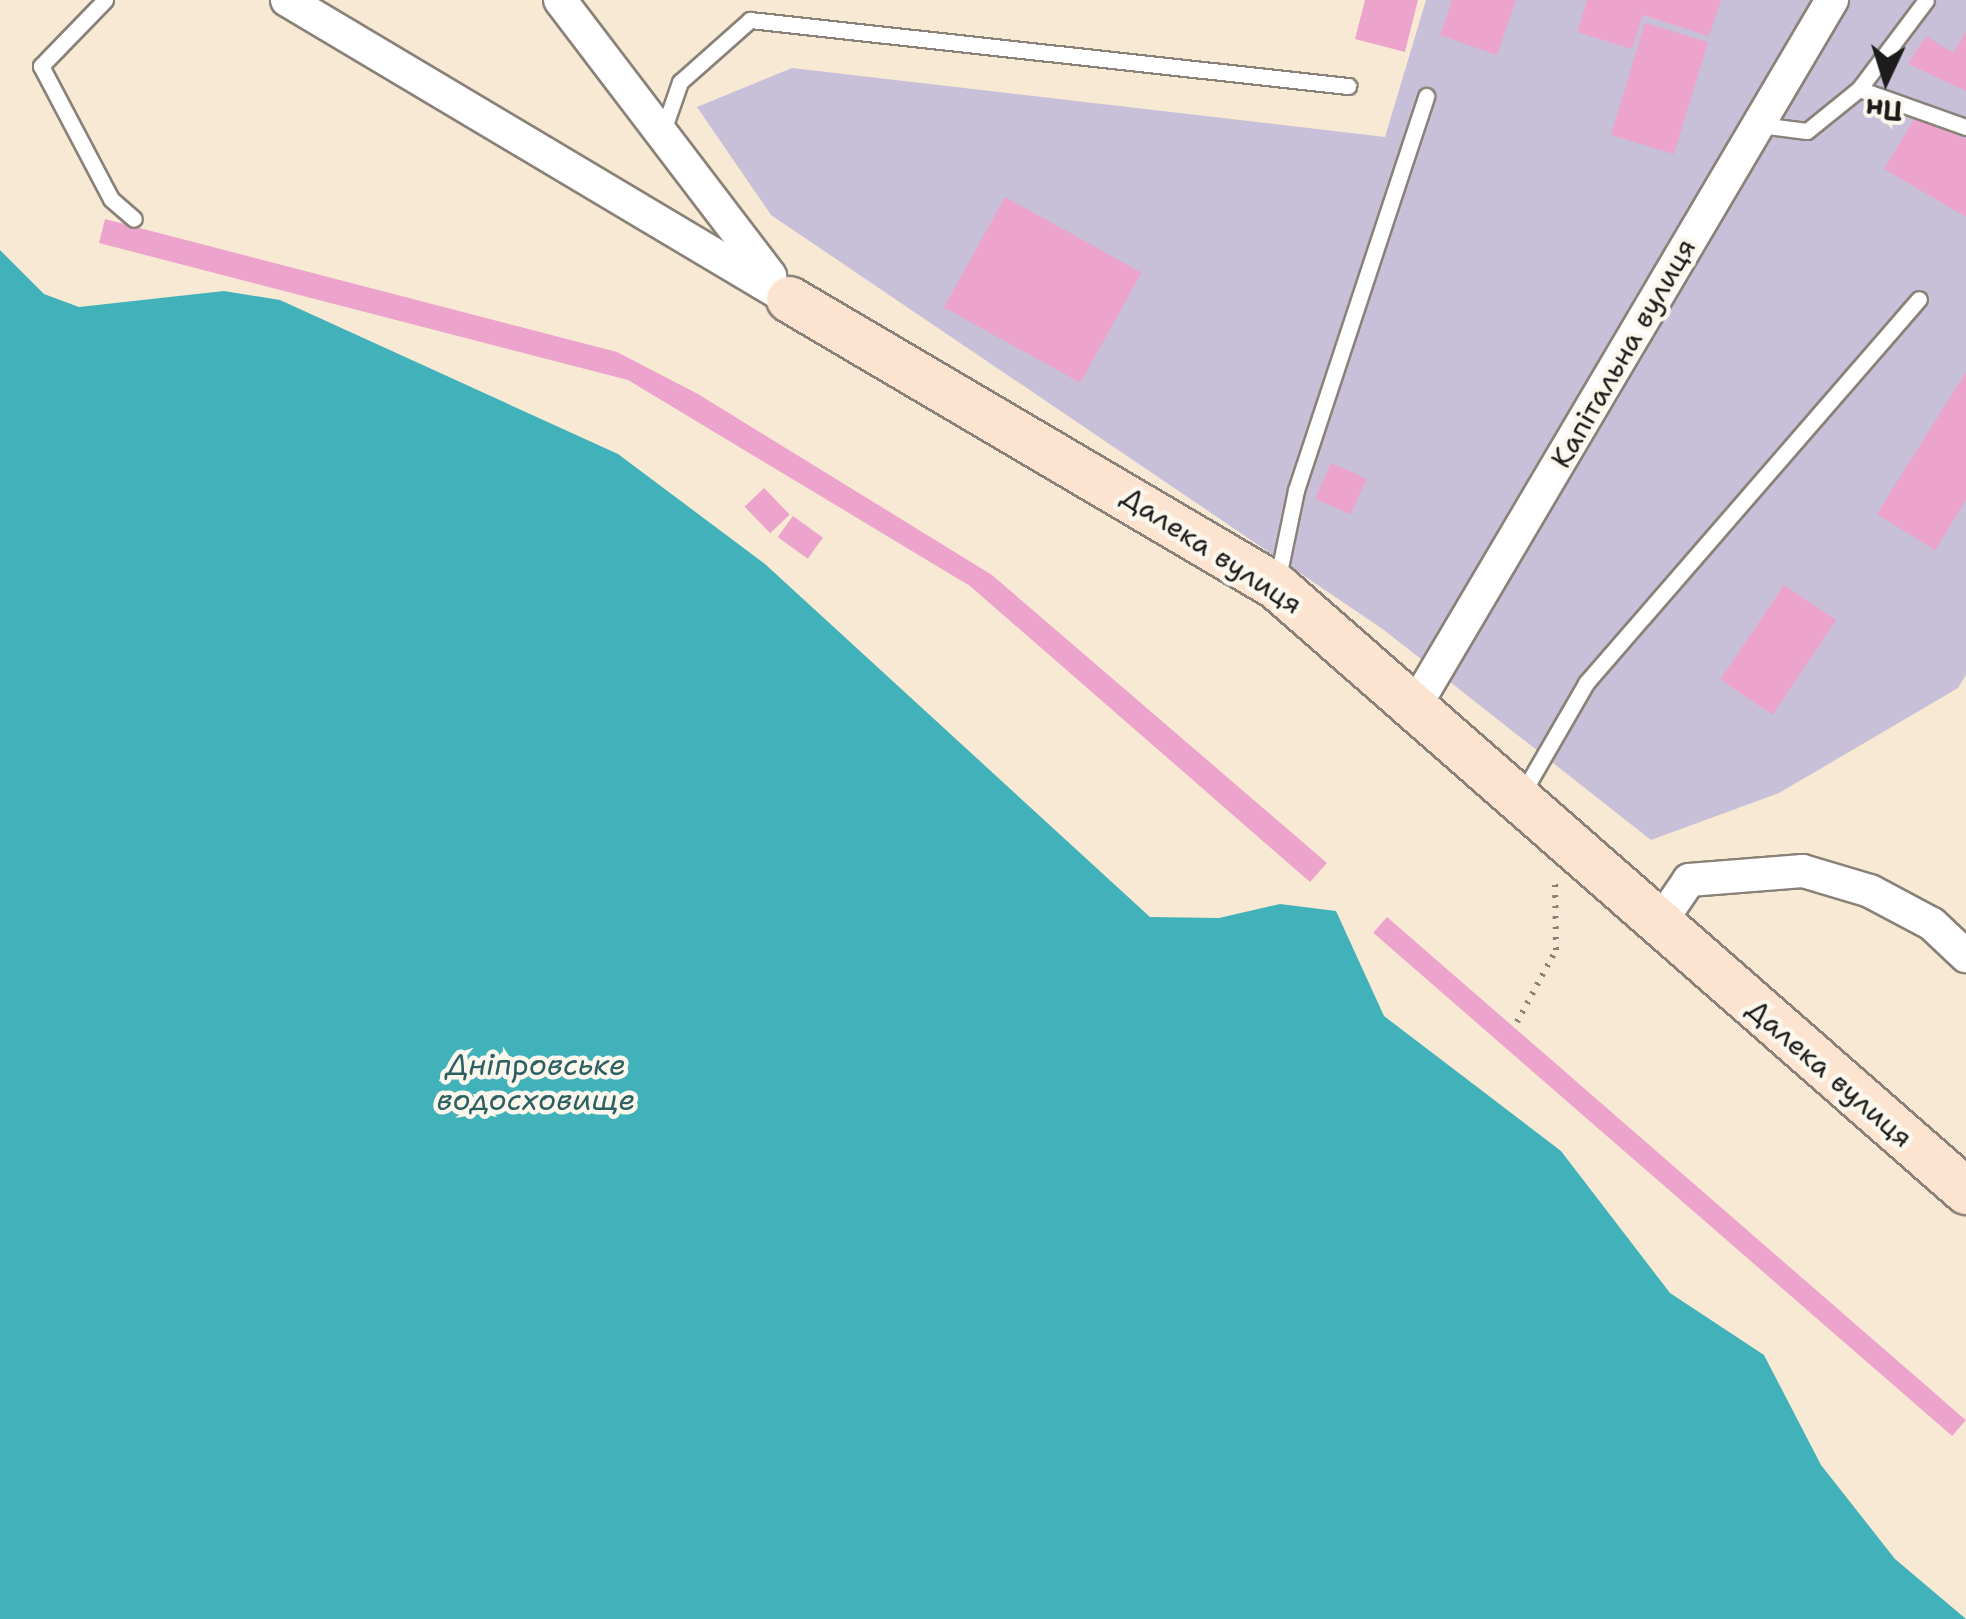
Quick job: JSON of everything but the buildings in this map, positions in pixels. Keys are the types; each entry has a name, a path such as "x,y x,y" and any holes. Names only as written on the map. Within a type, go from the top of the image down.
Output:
{"street":[{"path":"287,0 789,299"},
{"name":"Капітальна вулиця","path":"1415,706 1832,0"},
{"name":"Далека вулиця","path":"569,4 664,128 708,201 789,299 1276,586 1966,1191"},
{"path":"1659,924 1688,880 1804,871 1870,891 1932,924 1966,956"}],"lane":[{"path":"105,0 41,66 111,199 134,219"},
{"path":"1757,124 1807,131 1859,89 1926,0"},
{"path":"664,128 680,82 750,20 1348,86"},
{"path":"1859,89 1966,127"},
{"path":"1276,586 1296,490 1426,96"},
{"path":"1519,800 1586,682 1919,298"}],"path":[{"path":"1518,1022 1556,950 1556,834"}],"shaded area":[{"path":"1426,0 1966,0 1966,675 1958,688 1779,793 1651,840 1384,630 771,215 697,107 792,68 1385,137"}],"water":[{"name":"Дніпровське водосховище","path":"0,250 44,294 79,307 224,291 280,300 618,454 765,564 1150,917 1219,918 1280,904 1336,911 1384,1016 1561,1151 1670,1293 1764,1355 1821,1465 1895,1559 1966,1619 0,1619"}]}
